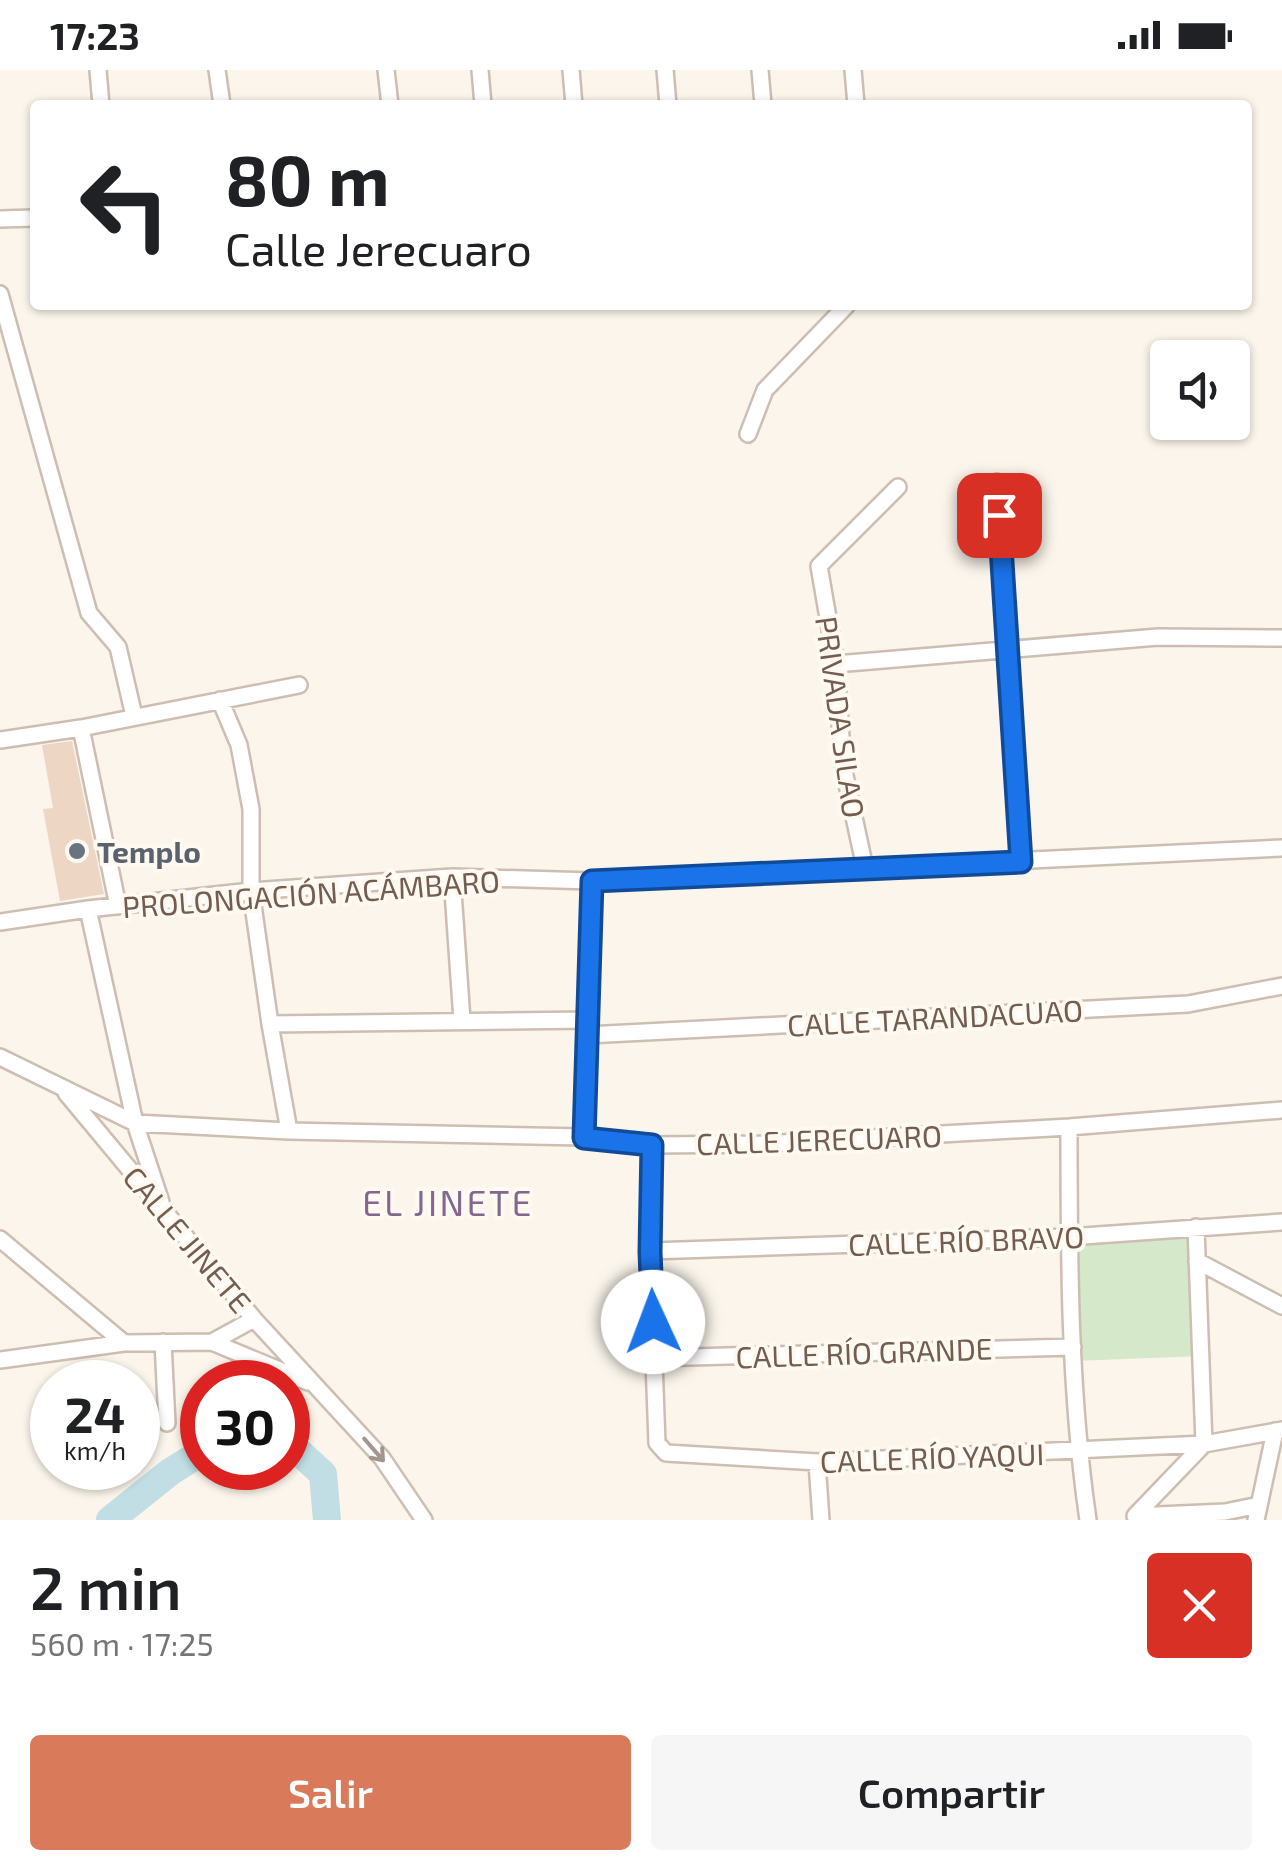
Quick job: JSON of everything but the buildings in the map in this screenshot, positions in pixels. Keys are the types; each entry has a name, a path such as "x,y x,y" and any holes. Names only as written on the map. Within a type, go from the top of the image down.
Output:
{"street":[{"path":"98,70 101,100"},
{"path":"216,70 221,100"},
{"path":"386,70 389,100"},
{"path":"480,70 483,100"},
{"path":"571,70 574,100"},
{"path":"665,70 668,100"},
{"path":"760,70 763,100"},
{"path":"852,70 855,100"},
{"path":"0,220 30,218"},
{"path":"0,294 5,338 89,613 118,646 134,716"},
{"path":"748,434 765,390 840,310"},
{"path":"997,482 1021,862"},
{"name":"PRIVADA SILAO","path":"865,868 843,766 836,664 819,566 898,487"},
{"path":"836,664 1158,637 1282,638"},
{"path":"0,740 298,685"},
{"path":"220,700 239,745 251,809 251,891 289,1130"},
{"path":"81,728 118,906"},
{"name":"PROLONGACIÓN ACÁMBARO","path":"0,922 251,891 452,878 592,881 1282,848"},
{"path":"452,878 462,1020"},
{"path":"584,1138 592,881"},
{"path":"88,909 135,1122 164,1210"},
{"name":"CALLE TARANDACUAO","path":"270,1024 462,1020 587,1028 1188,1004 1282,986"},
{"name":"CALLE JERECUARO","path":"0,1056 135,1122 289,1130 584,1138 652,1145 762,1144 1068,1127 1282,1110"},
{"name":"CALLE JINETE","path":"64,1090 254,1318 382,1458 424,1520"},
{"path":"1068,1127 1078,1451 1088,1520"},
{"path":"652,1145 650,1252 654,1358"},
{"name":"CALLE RÍO BRAVO","path":"650,1252 1069,1237 1282,1222"},
{"path":"1196,1227 1204,1444 1135,1516 1257,1512 1278,1430"},
{"path":"0,1239 124,1343"},
{"path":"1198,1261 1282,1306"},
{"path":"212,1342 254,1318"},
{"path":"163,1342 168,1423"},
{"path":"0,1360 124,1343 212,1342 316,1385"},
{"name":"CALLE RÍO GRANDE","path":"654,1358 1073,1346"},
{"name":"CALLE RÍO YAQUI","path":"654,1358 657,1443 666,1453 818,1462 1204,1444 1278,1430"},
{"path":"818,1462 821,1520"}],"green space":[{"path":"1196,1227 1201,1356 1074,1361 1069,1237"}],"waterway":[{"path":"310,1462 323,1474 327,1520"},
{"path":"110,1520 180,1466"}],"place":[{"name":"Templo","path":"77,851"}],"district":[{"name":"EL JINETE","path":"448,1202"}],"route":[{"path":"653,1322 652,1145 584,1138 592,881 1021,862 999,515"}]}
